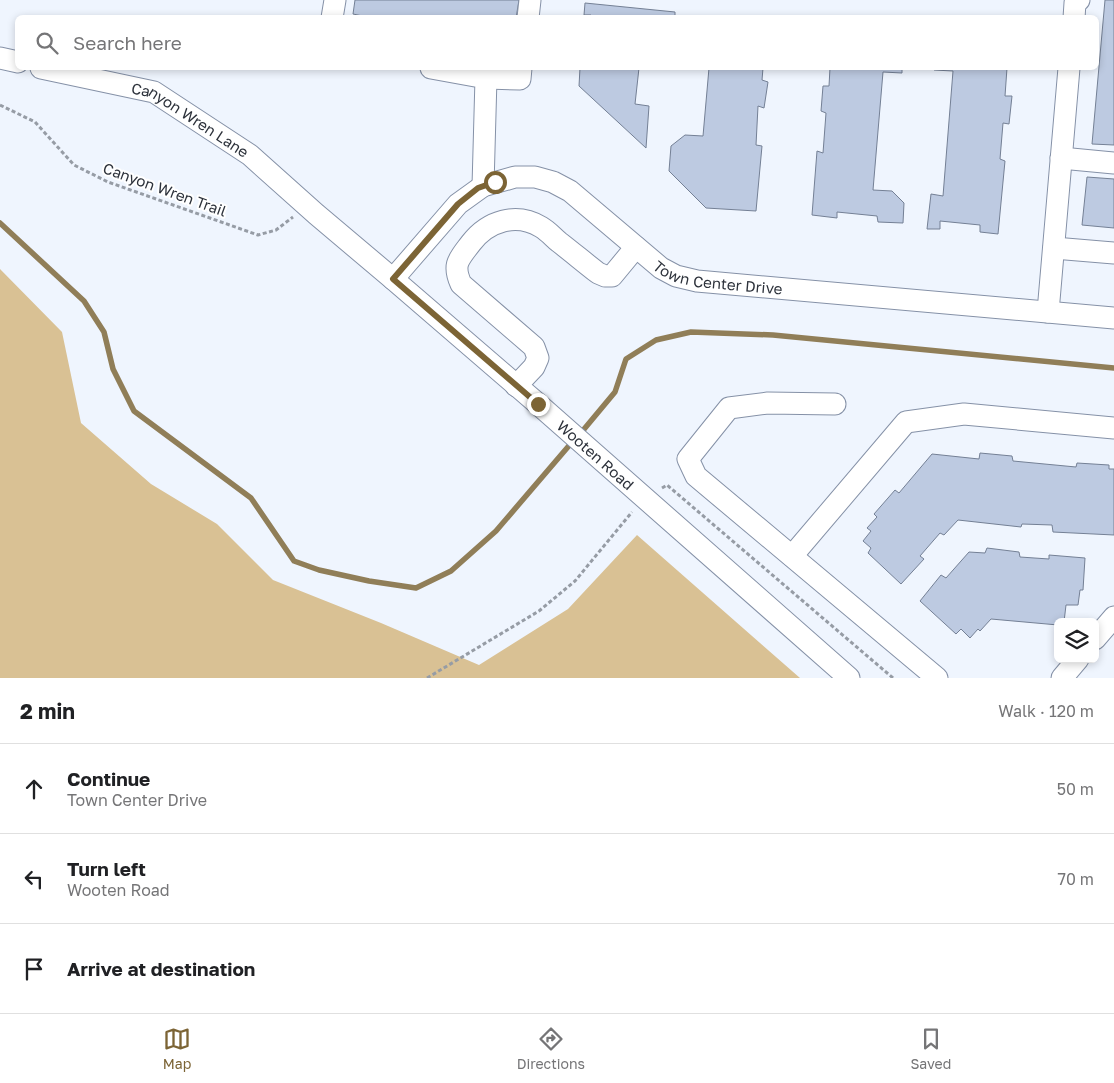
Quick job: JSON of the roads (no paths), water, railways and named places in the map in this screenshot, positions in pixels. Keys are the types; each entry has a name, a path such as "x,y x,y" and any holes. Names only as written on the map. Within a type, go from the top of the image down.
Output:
{"street":[{"path":"332,15 335,0"},
{"path":"528,15 530,0"},
{"path":"1074,15 1075,3 1079,0"},
{"path":"0,58 15,61"},
{"name":"Canyon Wren Lane","path":"51,70 154,92 250,155 310,209"},
{"path":"443,70 486,78 520,79 522,70"},
{"path":"1048,312 1069,70"},
{"path":"483,186 486,78"},
{"path":"1061,158 1114,163"},
{"name":"Town Center Drive","path":"393,279 458,204 483,186 515,177 535,177 553,182 570,191 662,268 676,276 697,281 1114,318"},
{"name":"Wooten Road","path":"310,209 538,404 849,678"},
{"path":"516,386 534,367 538,358 534,347 461,284 456,272 458,261 477,235 494,224 507,220 523,220 542,227 598,274 605,276 612,276 636,247"},
{"path":"1054,248 1114,253"},
{"path":"835,404 768,403 729,408 688,459 696,476 937,678"},
{"path":"792,556 906,422 964,414 1114,428"},
{"path":"1099,634 1114,617"},
{"path":"1062,678 1075,663"}],"waterway":[{"path":"0,223 84,301 104,332 113,369 134,411 251,498 294,561 319,570 369,581 416,588 451,571 496,531 573,441"},
{"path":"580,434 615,392 626,359 656,340 691,332 773,335 1114,368"}]}
